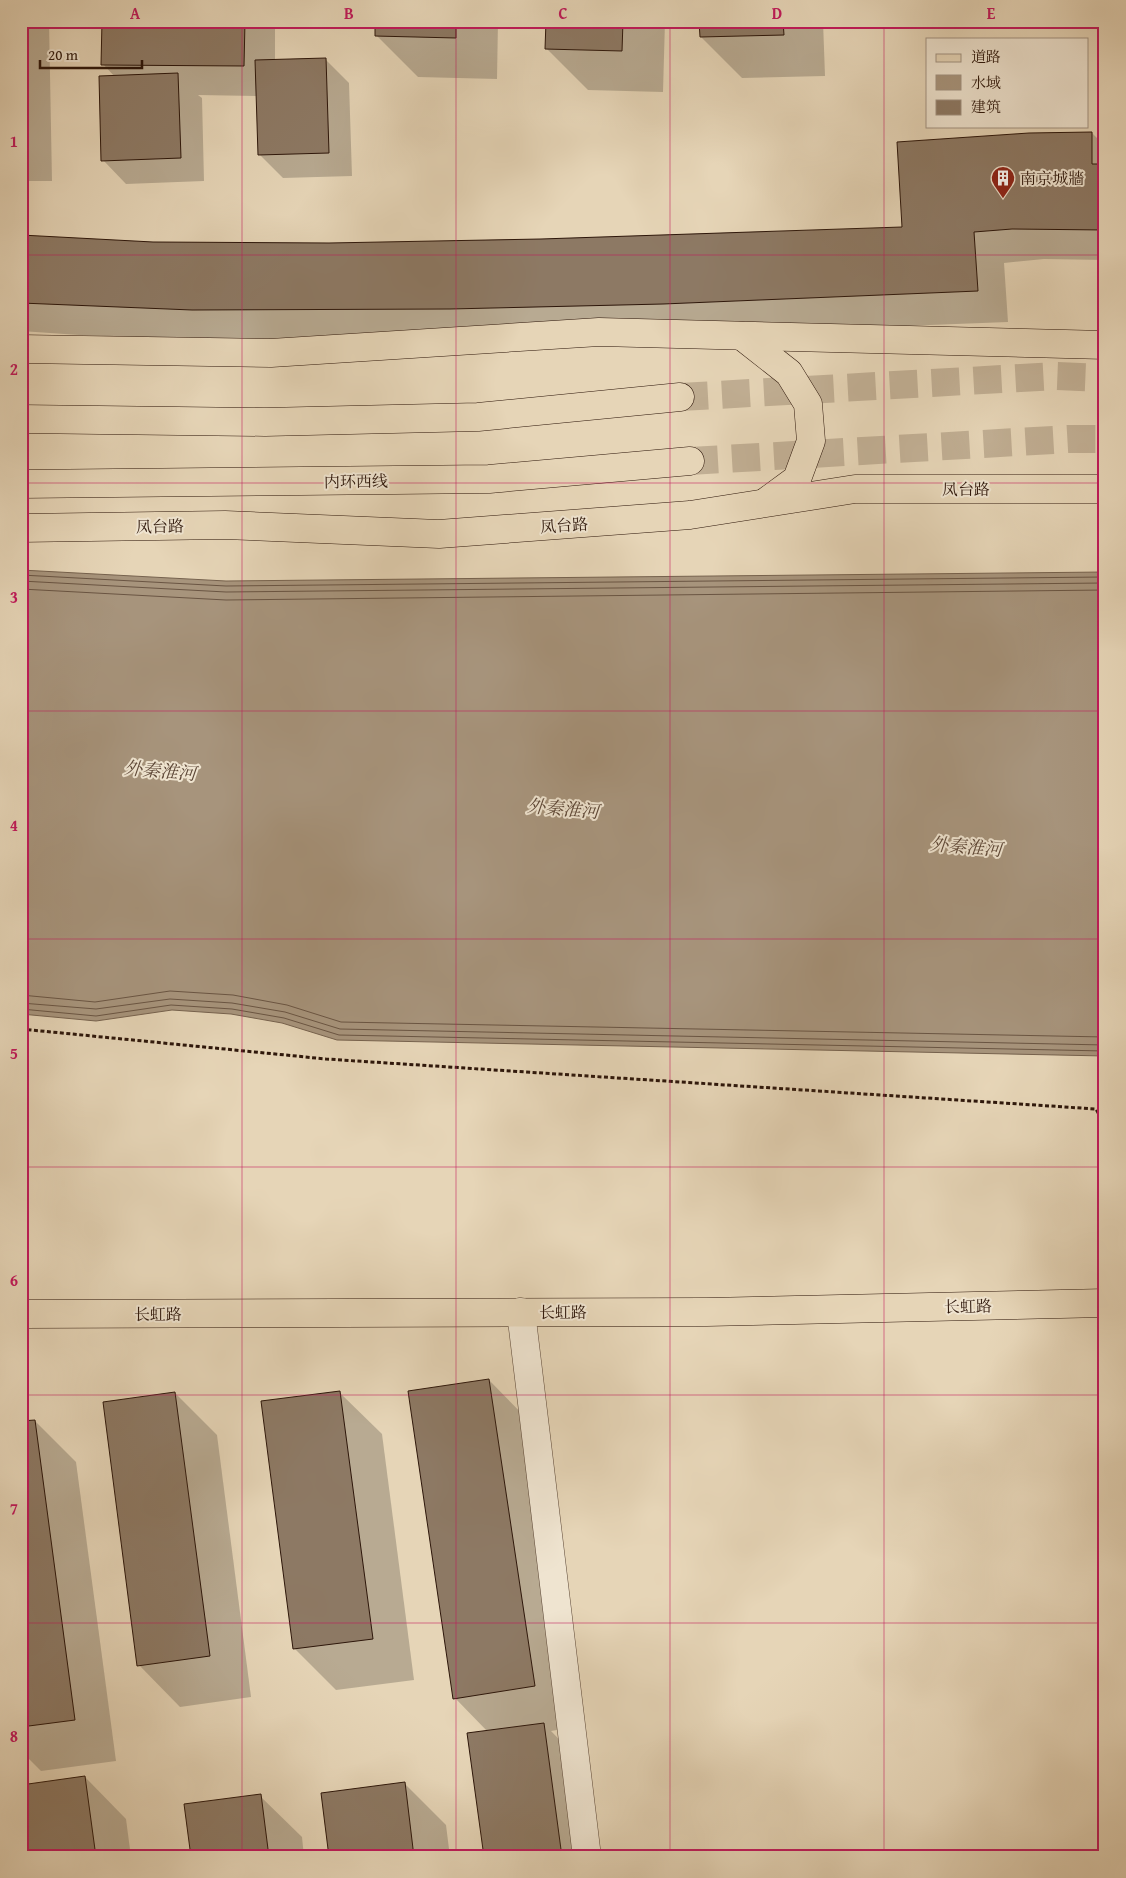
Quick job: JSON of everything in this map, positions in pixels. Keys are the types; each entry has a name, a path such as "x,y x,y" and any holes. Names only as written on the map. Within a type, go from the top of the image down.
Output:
{"main road":[{"path":"21,348 271,353 599,332 1105,345"},
{"path":"742,336 789,373 808,404 811,441 797,479 764,503"},
{"path":"21,419 265,422 478,417 680,397"},
{"name":"内环西线","path":"21,484 489,479 690,461"},
{"name":"凤台路","path":"21,528 225,525 439,534 690,515 855,489 1105,489"},
{"name":"长虹路","path":"21,1314 707,1312 1105,1303"}],"lane":[{"path":"521,1312 587,1857"}],"path":[{"path":"21,1029 326,1059 1096,1109 1105,1126"}],"water":[{"name":"外秦淮河","path":"21,570 226,581 1105,572 1105,1056 337,1040 282,1023 231,1014 172,1010 96,1021 21,1014"}],"building":[{"path":"102,21 245,21 244,66 101,65"},
{"path":"375,21 456,21 456,38 375,36"},
{"path":"546,21 623,21 622,51 545,49"},
{"path":"699,21 783,21 784,35 700,37"},
{"path":"326,58 329,153 258,155 255,60"},
{"path":"178,73 181,158 101,161 99,76"},
{"name":"南京城牆","path":"1092,132 1092,164 1105,164 1105,230 1012,229 974,232 978,291 663,304 450,309 192,310 21,303 21,235 153,242 329,243 541,239 902,227 897,142 1029,133"},
{"path":"489,1379 535,1686 453,1699 408,1391"},
{"path":"340,1391 373,1639 293,1649 261,1401"},
{"path":"175,1392 210,1656 137,1666 103,1402"},
{"path":"35,1420 75,1720 21,1727 21,1421"},
{"path":"544,1723 562,1857 484,1857 467,1733"},
{"path":"85,1776 96,1857 21,1857 21,1785"},
{"path":"405,1782 414,1857 329,1857 321,1793"},
{"path":"261,1794 269,1857 191,1857 184,1804"}],"tunnel":[{"path":"680,397 1056,376 1105,378"},
{"path":"690,461 1069,439 1105,439"}],"place":[{"name":"南京城牆","path":"1003,199"}]}
